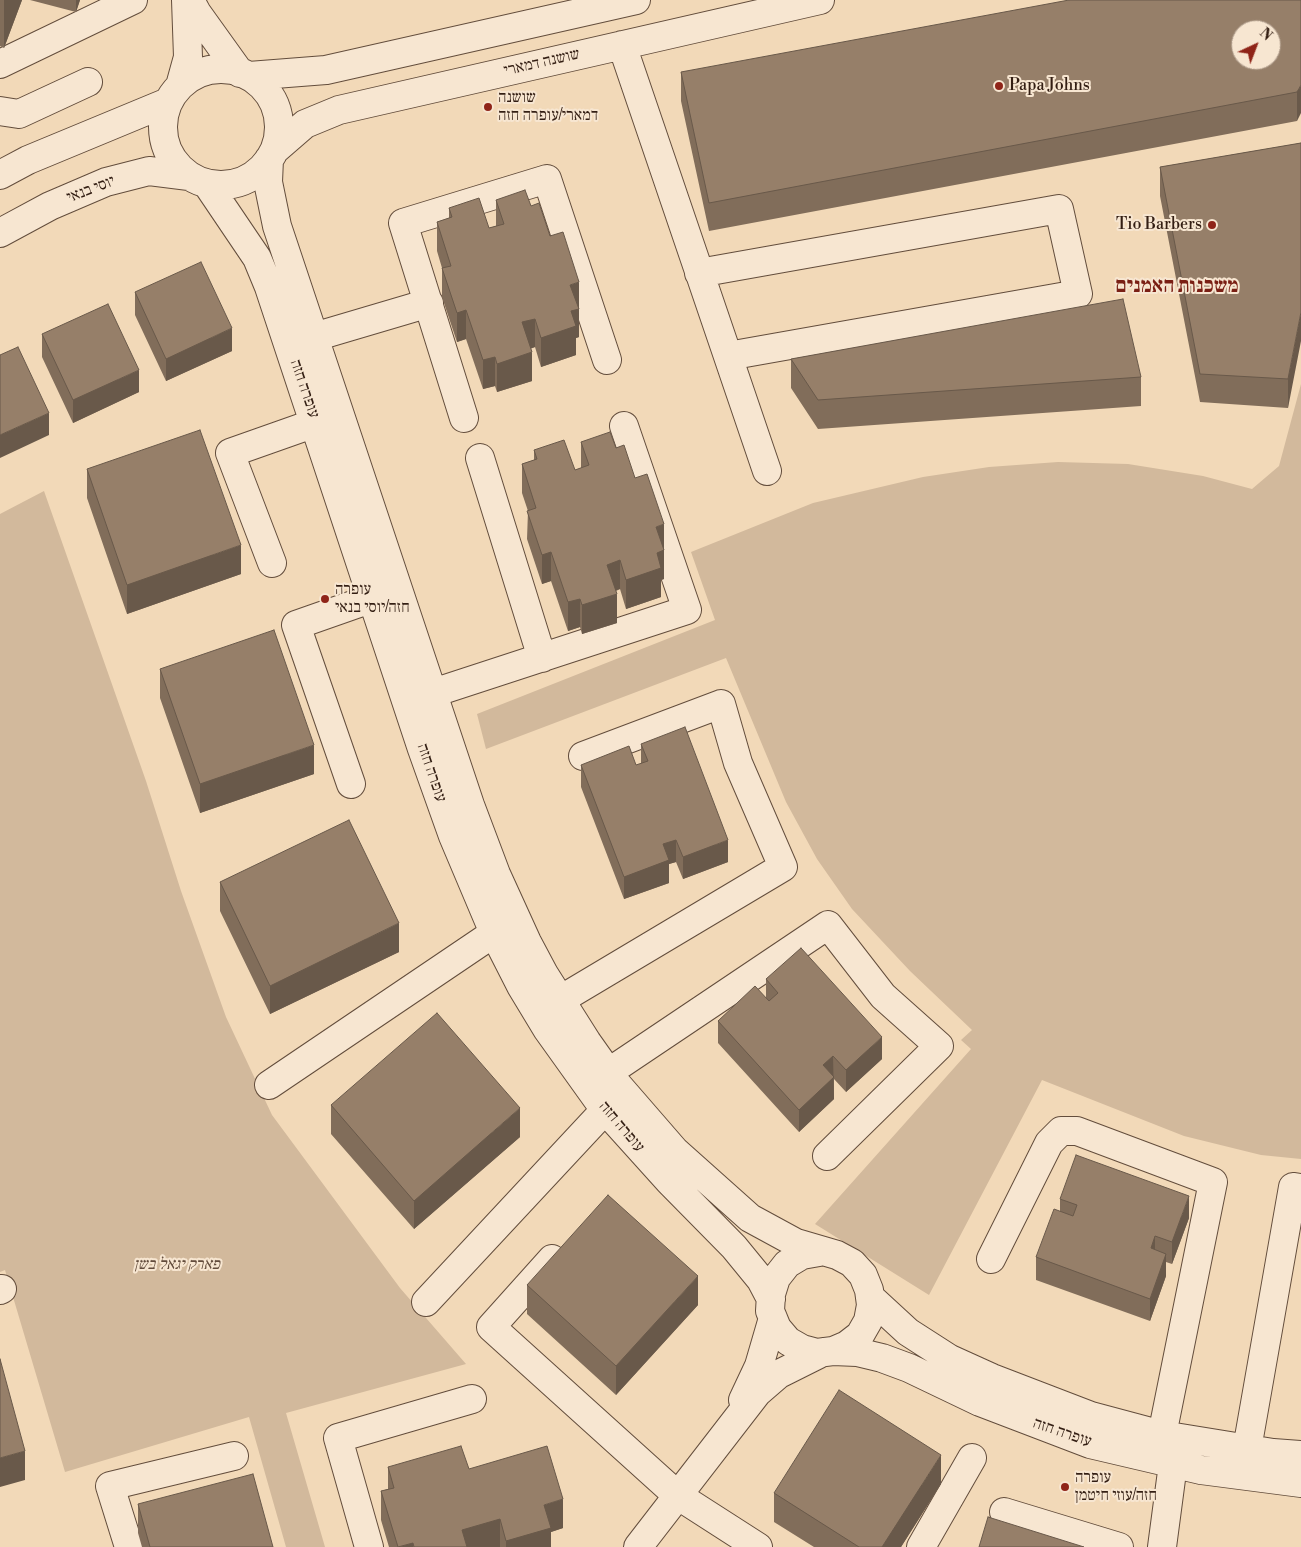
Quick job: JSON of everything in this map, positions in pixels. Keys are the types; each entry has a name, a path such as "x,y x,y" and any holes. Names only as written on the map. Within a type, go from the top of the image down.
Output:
{"street":[{"path":"0,64 133,0"},
{"path":"186,0 188,56 162,122 165,144 174,162 198,180 228,186 248,180 264,167 272,154 279,130 276,107 265,90 245,74 190,0"},
{"path":"0,175 28,160 174,94 196,74 210,70 230,70 245,74 326,70 636,0"},
{"name":"שושנה דמארי","path":"272,154 305,124 339,110 820,0"},
{"path":"622,45 767,471"},
{"path":"0,111 19,114 88,82"},
{"name":"עופרה חזה","path":"272,154 268,182 271,203 314,337 433,693 496,874 527,942 560,1000 609,1072 675,1151 735,1205 770,1230 820,1252"},
{"name":"יוסי בנאי","path":"0,233 50,206 106,182 149,171 198,180"},
{"path":"464,418 403,223 547,179 607,360"},
{"name":"עופרה חזה","path":"198,180 257,258 315,423 452,836 494,933 521,986 543,1022 605,1110 669,1182 734,1247 761,1280 772,1308"},
{"path":"699,273 1059,209 1078,294 728,356"},
{"path":"314,337 429,303"},
{"path":"272,563 230,453 315,423"},
{"path":"433,693 687,610 624,426"},
{"path":"480,458 542,658"},
{"path":"351,784 296,625 373,598"},
{"path":"560,1000 783,867 738,763 721,704 584,756"},
{"path":"609,1072 828,925 883,996 939,1046 827,1156"},
{"path":"269,1085 494,933"},
{"path":"426,1302 605,1110"},
{"path":"991,1258 1049,1143 1061,1130 1077,1131 1213,1182 1162,1435"},
{"path":"1247,1449 1293,1187 1301,1188"},
{"path":"569,1240 491,1327 677,1495 758,1547"},
{"path":"638,1547 731,1424 757,1393 779,1374 847,1345 860,1335 868,1321 870,1298 862,1275 852,1263 837,1255 820,1252 802,1255 787,1264 776,1278 772,1308 759,1366 731,1424"},
{"name":"עופרה חזה","path":"870,1298 886,1315 926,1346 992,1378 1090,1416 1162,1435 1247,1449 1301,1455"},
{"path":"772,1308 776,1328 788,1341 802,1349 828,1352"},
{"name":"עופרה חזה","path":"828,1352 857,1352 882,1358 910,1368 980,1402 1090,1444 1200,1470 1301,1483"},
{"path":"369,1547 338,1438 472,1399"},
{"path":"129,1547 110,1486 234,1456"},
{"path":"921,1547 972,1458"},
{"path":"1162,1547 1173,1464"},
{"path":"1004,1512 1120,1547"}],"green space":[{"path":"1301,384 1301,1159 1261,1155 1184,1136 1042,1080 929,1295 815,1224 971,1049 961,1040 972,1030 910,971 852,909 817,859 786,802 726,658 486,749 477,714 715,620 691,552 813,503 923,477 989,467 1058,462 1128,464 1203,476 1252,489 1279,466"},
{"name":"פארק יגאל בשן","path":"44,491 146,781 181,891 226,1017 272,1115 400,1288 466,1364 286,1413 325,1547 286,1547 249,1417 65,1472 5,1270 0,1272 0,514"}],"building":[{"path":"1069,0 1301,0 1301,85 1297,92 709,203 681,72"},
{"path":"1301,143 1301,312 1288,379 1200,374 1160,167"},
{"path":"525,190 531,206 539,203 550,236 563,232 579,282 570,285 579,309 571,311 576,326 541,338 535,319 522,322 532,352 497,364 495,357 483,360 466,310 457,313 442,268 451,266 437,222 452,217 449,208 479,198 489,228 504,224 496,200"},
{"path":"201,262 232,328 166,359 135,292"},
{"path":"1123,299 1141,377 818,400 791,359"},
{"path":"108,304 139,370 73,400 42,334"},
{"path":"18,347 49,413 0,435 0,355"},
{"path":"200,430 241,545 127,585 87,469"},
{"path":"610,432 616,448 624,445 635,478 647,474 664,524 656,527 664,550 657,553 661,568 626,580 620,560 607,565 617,594 582,605 580,599 568,602 551,552 542,555 527,511 536,508 522,464 537,459 534,450 564,440 575,470 589,465 581,442"},
{"path":"274,630 314,745 200,784 160,669"},
{"path":"685,727 728,840 683,857 676,840 663,844 669,860 624,877 581,765 629,746 636,765 648,761 641,744"},
{"path":"349,820 399,923 270,986 220,882"},
{"path":"801,948 882,1037 846,1070 833,1056 823,1065 834,1077 799,1110 718,1021 755,986 769,1001 778,993 766,979"},
{"path":"437,1013 520,1108 414,1201 331,1105"},
{"path":"1076,1155 1189,1196 1172,1242 1155,1236 1151,1248 1166,1254 1150,1299 1036,1257 1054,1209 1073,1216 1077,1205 1060,1199"},
{"path":"608,1195 698,1276 616,1366 527,1285"},
{"path":"0,1359 25,1451 0,1458"},
{"path":"839,1390 941,1455 882,1547 859,1547 774,1493"},
{"path":"461,1446 469,1469 547,1446 563,1499 544,1505 551,1528 506,1541 500,1519 462,1530 467,1547 414,1547 413,1543 398,1547 381,1491 394,1488 388,1467"},
{"path":"253,1474 273,1547 150,1547 138,1504"},
{"path":"988,1517 1084,1547 979,1547"}],"place":[{"name":"Papa Johns","path":"999,86"},
{"name":"שושנה דמארי/עופרה חזה","path":"488,107"},
{"name":"Tio Barbers","path":"1212,225"},
{"name":"עופרה חזה/יוסי בנאי","path":"325,599"},
{"name":"עופרה חזה/עוזי חיטמן","path":"1065,1487"}],"district":[{"name":"משכנות האמנים","path":"1177,287"}]}
